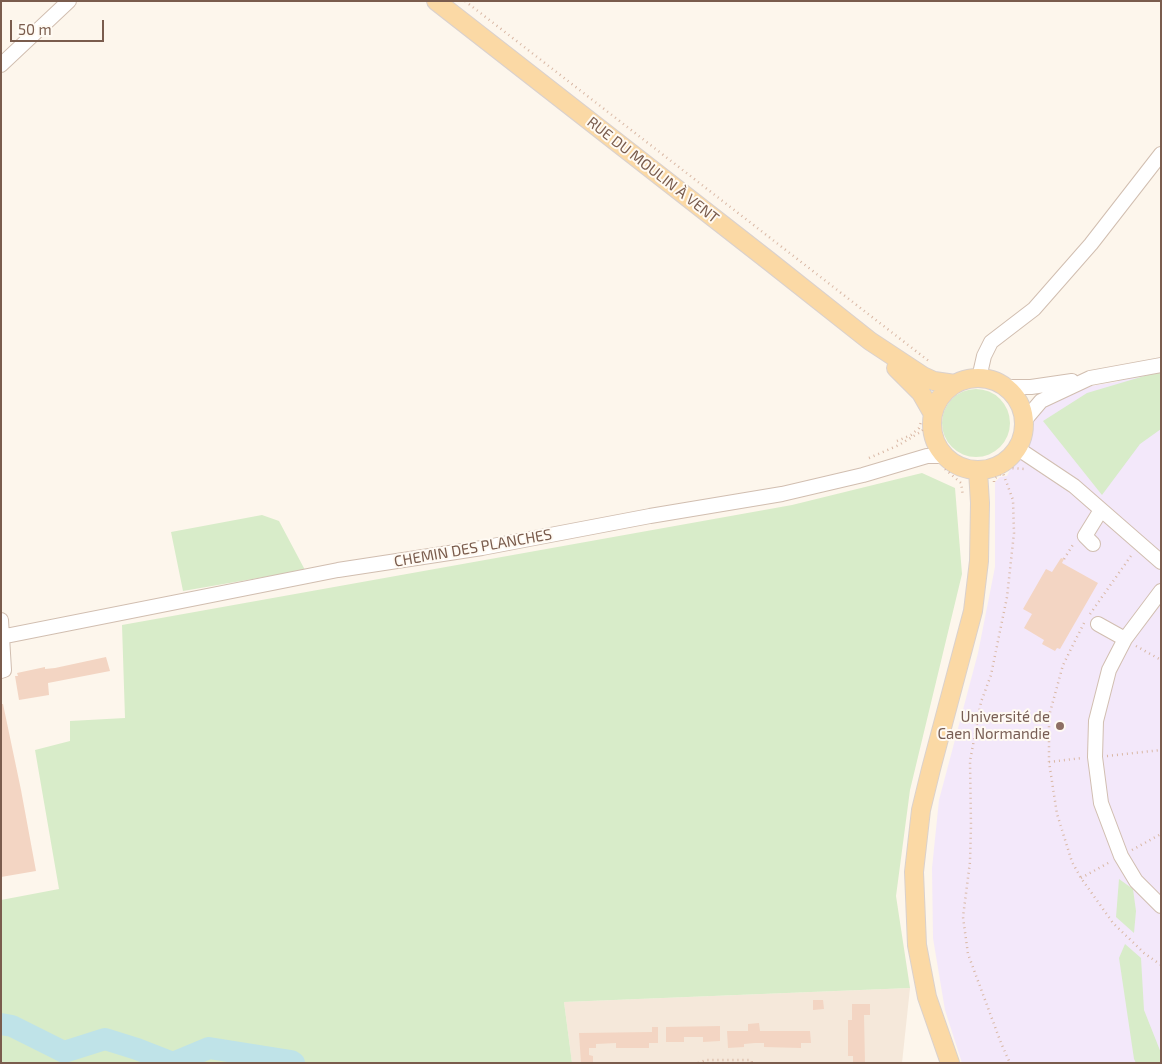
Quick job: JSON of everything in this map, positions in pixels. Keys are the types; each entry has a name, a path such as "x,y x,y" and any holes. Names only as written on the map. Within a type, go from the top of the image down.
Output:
{"main road":[{"name":"RUE DU MOULIN À VENT","path":"436,1 870,341"},
{"path":"870,341 923,376 934,381 955,384"},
{"path":"870,341 922,393 927,418 943,462 978,471 1002,468 1018,448 1024,421 1021,408 1014,396 1005,387 997,382 979,378 967,379 949,388 938,400 927,418"},
{"path":"950,1063 927,997 917,945 914,872 921,810 930,769 973,611 980,561 978,471"}],"street":[{"path":"1,65 69,1"},
{"path":"979,378 984,356 991,342 1034,309 1091,244 1161,154"},
{"path":"1005,387 1031,387 1161,365"},
{"path":"1024,421 1041,401 1090,378"},
{"path":"1018,448 1074,486 1161,562"},
{"name":"CHEMIN DES PLANCHES","path":"2,637 338,570 482,548 650,516 782,494 864,475 927,456 943,462"},
{"path":"1092,544 1085,536 1101,510"},
{"path":"1161,591 1125,639 1109,670 1096,721 1095,757 1101,804 1121,856 1136,881 1161,906"},
{"path":"1,620 4,670 1,671"},
{"path":"1098,624 1125,639"}],"path":[{"path":"465,1 933,363"},
{"path":"897,441 911,435 927,418"},
{"path":"872,457 899,445 922,431 927,418"},
{"path":"943,462 961,483 965,504"},
{"path":"1002,468 1032,470"},
{"path":"994,487 994,480 1002,468"},
{"path":"1002,468 1013,500 1014,533 1007,597 991,676 980,710 970,761 972,826 970,862 963,917 968,954 1010,1063"},
{"path":"1125,639 1161,660"},
{"path":"698,1063 706,1060 751,1060 752,1063"}],"shaded area":[{"name":"Université de Caen Normandie","path":"1161,365 1161,1063 962,1063 945,1010 933,938 932,868 939,800 978,653 995,567 995,482 1000,477 1007,476 1030,430 1030,423 1047,403 1091,386 1116,382"},
{"path":"910,988 902,1063 572,1063 564,1002"}],"green space":[{"path":"1161,371 1161,429 1140,444 1102,495 1043,421 1087,393"},
{"path":"969,389 983,389 995,394 1005,404 1010,416 1010,430 1005,442 995,452 983,457 969,457 957,452 947,442 942,430 942,416 947,404 957,394"},
{"path":"922,473 955,488 962,574 910,790 896,896 910,988 564,1002 572,1063 1,1063 1,900 59,889 35,750 70,741 70,721 125,718 122,625 792,505"},
{"path":"262,515 279,521 305,570 183,591 171,532"},
{"path":"1119,879 1133,889 1136,911 1134,933 1116,917"},
{"path":"1125,944 1141,958 1144,1010 1161,1053 1161,1063 1136,1063 1134,1059 1119,958"}],"building":[{"path":"1061,558 1064,559 1062,563 1098,583 1060,649 1057,648 1055,651 1042,644 1044,640 1024,628 1032,614 1023,609 1046,569 1052,572"},
{"path":"106,657 110,671 48,683 49,695 19,700 15,676 18,676 17,673 45,667 45,669 55,668"},
{"path":"1,704 3,704 36,871 1,877"},
{"path":"813,1000 823,1000 824,1009 813,1010"},
{"path":"852,1004 870,1004 870,1015 864,1015 865,1063 853,1063 853,1056 848,1056 848,1020 852,1020"},
{"path":"759,1023 760,1031 810,1031 811,1043 801,1043 801,1048 764,1047 764,1043 755,1043 744,1044 744,1047 728,1048 727,1031 748,1031 748,1024"},
{"path":"720,1026 720,1041 703,1042 703,1037 684,1037 684,1042 666,1042 666,1027"},
{"path":"652,1027 658,1027 658,1043 649,1043 649,1048 616,1048 616,1043 596,1044 596,1048 589,1048 589,1055 593,1056 593,1063 581,1063 579,1033 652,1032"}],"waterway":[{"path":"1,1024 12,1026 64,1052 105,1039 173,1063 209,1048 294,1063"}],"place":[{"name":"Université de Caen Normandie","path":"1060,726"}]}
